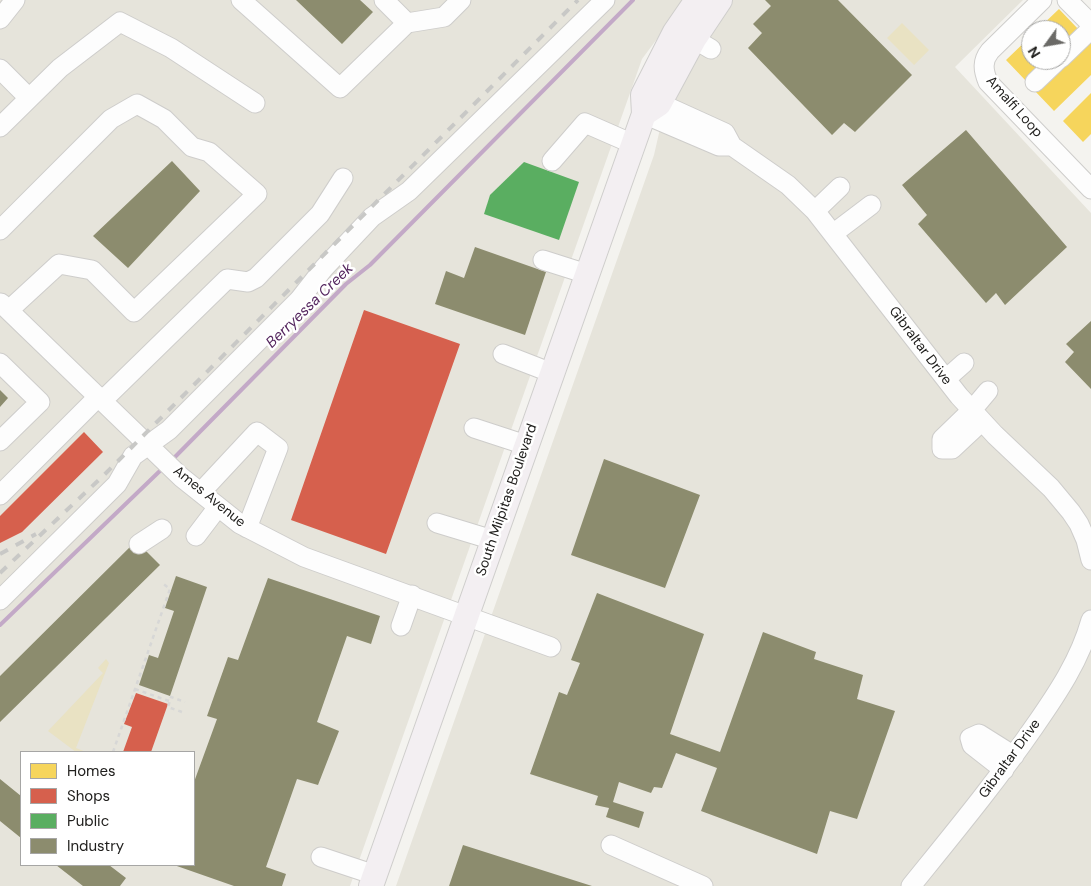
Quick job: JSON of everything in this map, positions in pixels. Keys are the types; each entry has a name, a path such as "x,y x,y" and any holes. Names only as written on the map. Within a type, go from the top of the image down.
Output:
{"main road":[{"name":"South Milpitas Boulevard","path":"373,880 633,144 675,32 696,0"},
{"name":"South Milpitas Boulevard","path":"649,104 703,44 720,0"}],"street":[{"path":"0,19 15,0"},
{"path":"241,0 340,88 407,23 444,17 461,0"},
{"path":"384,0 407,23"},
{"path":"0,600 117,484 133,456 150,447 169,430 299,300 324,268 372,217 409,191 605,0"},
{"name":"Amalfi Loop","path":"1042,0 990,51 985,59 984,72 988,82 1091,189"},
{"path":"1068,0 1091,24"},
{"path":"0,127 60,68 120,22 171,48 255,102"},
{"path":"1071,48 1091,29"},
{"path":"0,69 29,98"},
{"path":"1035,82 1048,70"},
{"path":"0,230 111,119 137,104 164,118 192,147 209,152 257,194 134,312 92,270 59,264 5,312"},
{"name":"Gibraltar Drive","path":"649,104 719,146 732,146 788,185 815,211 977,416 1051,488 1071,512 1086,540 1091,560"},
{"path":"552,161 585,123 633,144"},
{"path":"0,495 227,279 248,282 256,278 320,214 343,178"},
{"path":"815,211 840,187"},
{"path":"834,233 871,205"},
{"path":"543,260 587,274"},
{"name":"Ames Avenue","path":"5,312 101,398 182,477 246,528 304,557 551,647"},
{"path":"503,354 552,373"},
{"path":"0,362 40,402 0,441"},
{"path":"946,379 964,363"},
{"path":"977,416 988,391"},
{"path":"474,428 526,445"},
{"path":"201,492 256,432 278,448 246,528"},
{"path":"196,536 218,506"},
{"path":"437,523 493,540"},
{"path":"139,544 162,529"},
{"path":"401,626 412,595"},
{"name":"Gibraltar Drive","path":"911,886 1009,763 1074,666 1090,629"},
{"path":"611,845 703,886"},
{"path":"321,857 373,880"}],"path":[{"path":"113,751 170,589 162,583"},
{"path":"135,689 170,701"},
{"path":"182,712 168,707 171,697 185,702"}],"shaded area":[{"path":"0,0 686,0 642,59 350,886 0,886"},
{"path":"725,0 1023,0 955,67 1091,213 1091,886 396,886 654,155 676,59"},
{"path":"902,23 929,50 914,65 887,38"},
{"path":"106,659 109,663 76,748 84,751 75,751 48,731 103,673 98,668"}],"building: Homes":[{"path":"1059,9 1069,20 1047,20"},
{"path":"1071,22 1079,30 1071,38"},
{"path":"1087,39 1091,43 1091,75 1054,111 1034,90 1055,70 1071,70 1071,54"},
{"path":"1021,46 1021,70 1038,70 1026,81 1006,60"},
{"path":"1091,93 1091,134 1083,142 1063,121"}],"building: Shops":[{"path":"364,310 460,344 386,554 291,520"},
{"path":"84,432 103,452 22,532 0,543 0,516"},
{"path":"136,693 168,704 151,751 123,751 132,727 124,724"}],"building: Public":[{"path":"524,162 579,182 559,240 484,214 490,195"}],"building: Industry":[{"path":"296,0 360,0 373,12 342,44"},
{"path":"765,0 838,0 912,75 855,132 844,123 832,135 748,48 762,33 753,24 771,6"},
{"path":"966,130 1067,247 1005,305 996,293 986,303 918,224 927,215 902,185"},
{"path":"172,161 200,191 128,268 93,236"},
{"path":"475,247 546,272 525,335 435,304 446,271 464,278"},
{"path":"1091,321 1091,389 1065,362 1074,352 1066,344"},
{"path":"0,390 8,398 0,407"},
{"path":"604,459 700,495 665,588 571,555"},
{"path":"136,541 160,565 0,722 0,676"},
{"path":"176,576 207,587 170,696 139,685 149,655 158,658 174,611 165,608"},
{"path":"268,578 380,616 371,644 347,636 317,722 339,731 318,785 297,779 266,867 286,874 282,886 234,886 177,866 195,866 195,779 217,719 207,716 228,657 238,660"},
{"path":"597,593 704,634 670,734 720,752 763,632 816,652 814,659 863,675 857,699 895,711 857,819 830,811 817,854 701,811 717,768 676,753 662,788 654,787 651,793 619,782 613,802 644,812 639,828 606,817 609,808 595,805 598,796 530,774 559,692 567,695 580,663 571,660"},
{"path":"0,779 20,795 20,837 0,821"},
{"path":"463,845 592,886 449,886"},
{"path":"57,866 110,866 126,878 120,886 83,886"}],"waterway":[{"name":"Berryessa Creek","path":"171,461 346,284 370,265 633,0"},
{"name":"Berryessa Creek","path":"0,625 164,467"}],"railway":[{"path":"0,573 103,476 578,0"},
{"path":"0,554 36,534"}]}
